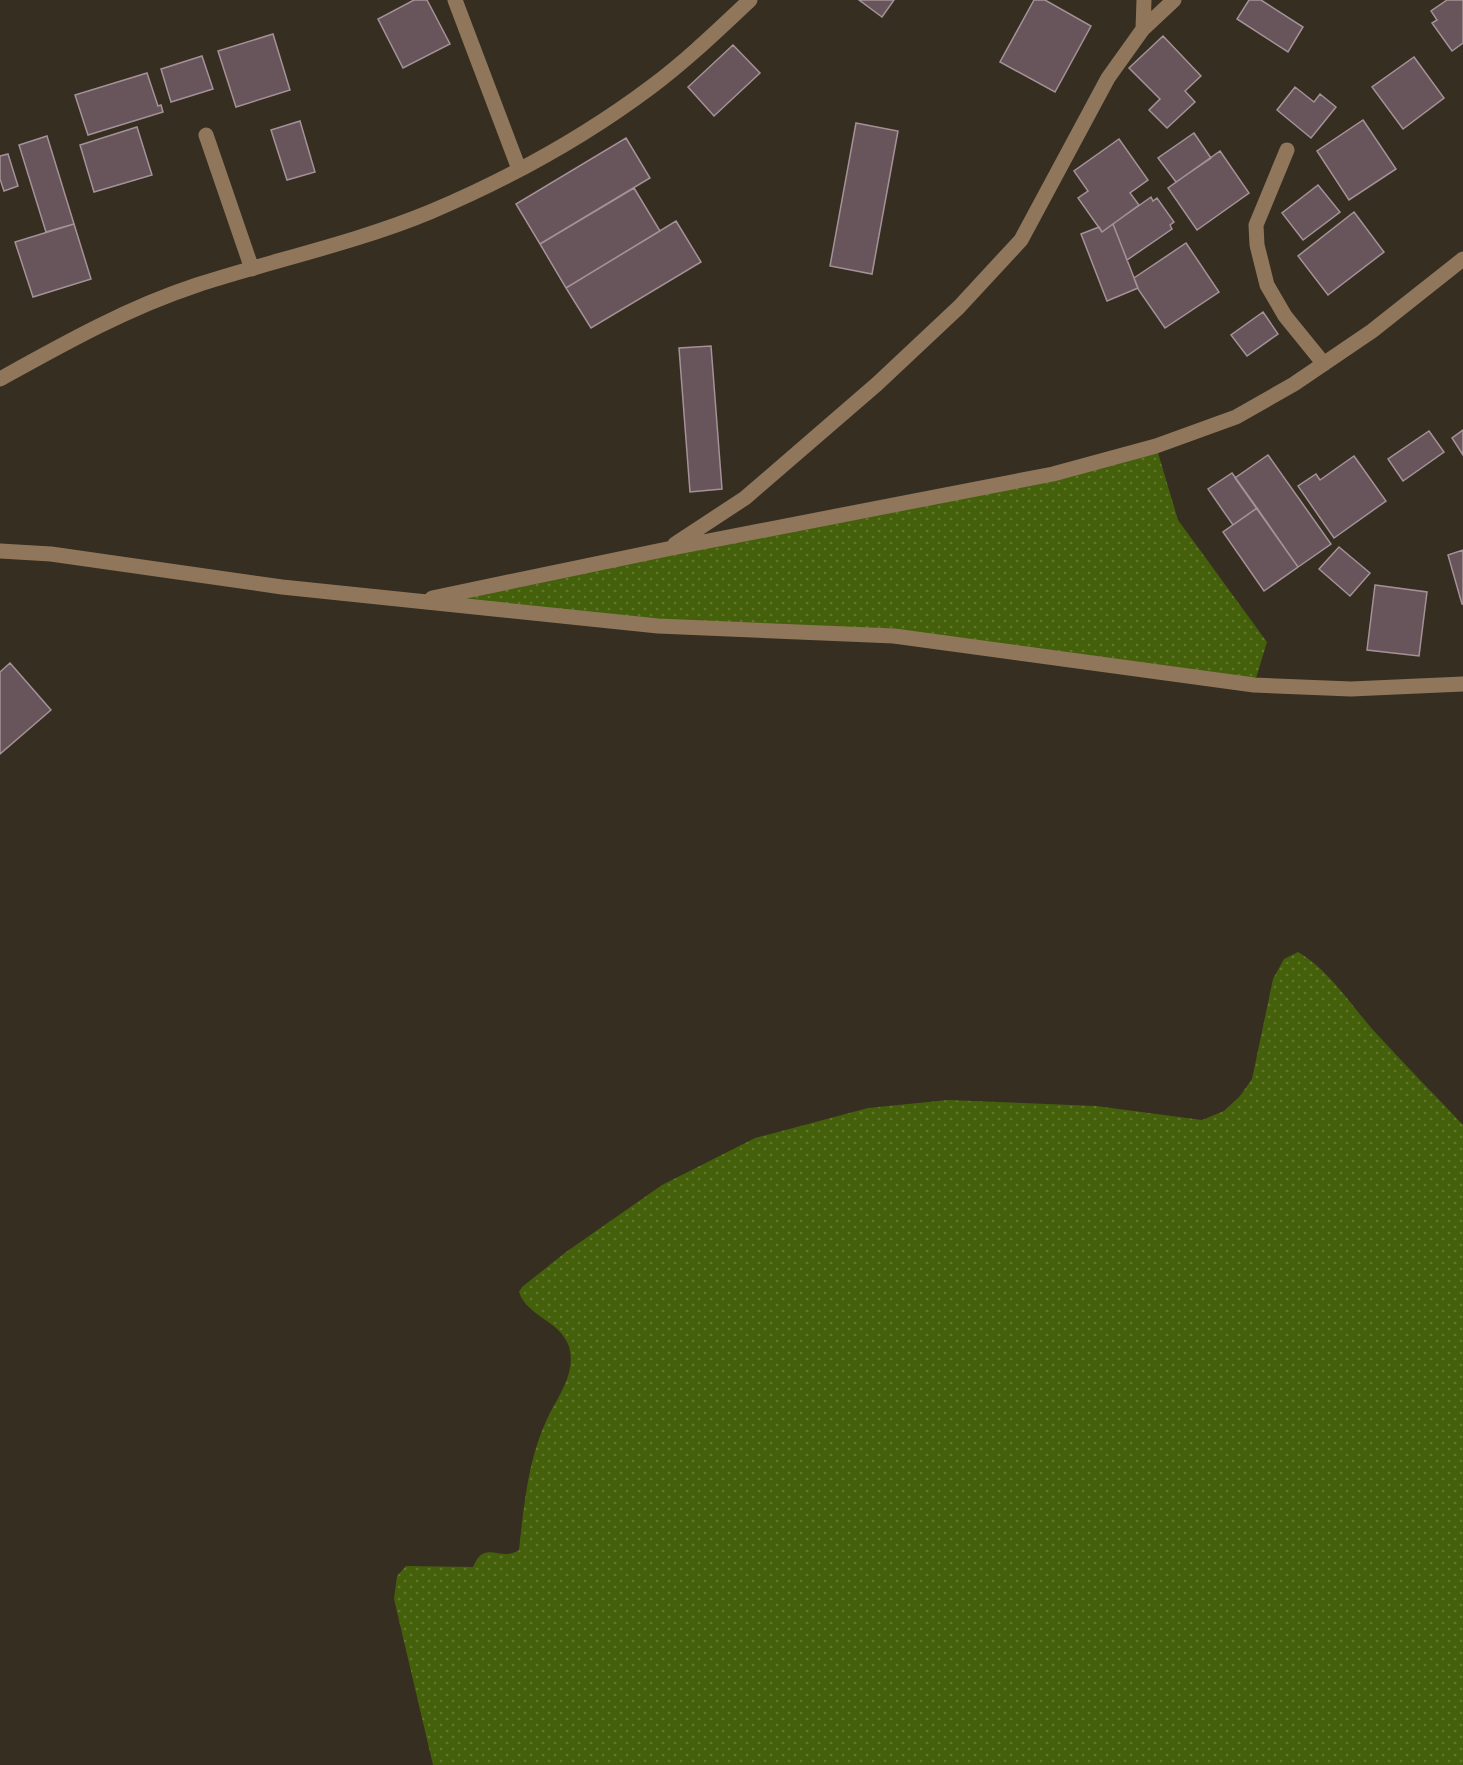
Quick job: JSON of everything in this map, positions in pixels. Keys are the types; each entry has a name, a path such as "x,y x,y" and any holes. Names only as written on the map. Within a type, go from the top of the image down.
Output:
{"street":[{"path":"455,0 519,170"},
{"path":"0,379 73,339 136,309 195,286 362,237 428,213 478,191 541,159 601,122 652,86 697,49 750,0"},
{"path":"1143,29 1144,0"},
{"path":"667,549 745,498 877,384 959,307 1013,249 1021,240 1108,78 1143,29 1174,0"},
{"path":"206,135 252,269"},
{"path":"1287,150 1256,225 1257,245 1267,285 1285,316 1324,364"},
{"path":"417,601 667,549 1042,476 1156,446 1236,417 1294,384 1372,331 1463,259"},
{"path":"0,551 51,555 282,588 658,626 894,636 1254,685 1351,689 1463,684"}],"green space":[{"path":"1156,446 1178,520 1267,642 1254,685 1051,657 417,601"},
{"path":"1298,952 1330,978 1374,1031 1463,1125 1463,1765 433,1765 394,1599 397,1576 406,1566 473,1567 478,1558 488,1552 505,1554 519,1550 531,1465 541,1433 566,1382 571,1363 568,1344 564,1336 523,1300 519,1292 522,1287 566,1252 662,1185 755,1138 868,1108 948,1100 1096,1106 1202,1120 1224,1111 1240,1096 1252,1079 1273,979 1284,959"}],"building":[{"path":"414,0 427,0 450,44 403,68 378,19"},
{"path":"859,0 894,0 882,17"},
{"path":"1034,0 1045,0 1091,26 1055,92 1000,62"},
{"path":"1249,0 1261,0 1303,27 1288,52 1237,19"},
{"path":"1447,0 1463,0 1463,43 1452,51 1432,23 1437,20 1431,11"},
{"path":"273,34 290,90 236,107 218,51"},
{"path":"1163,36 1201,76 1185,91 1195,102 1167,128 1149,110 1160,99 1129,68"},
{"path":"733,45 760,73 714,116 688,87"},
{"path":"202,56 213,89 171,102 161,69"},
{"path":"1414,57 1444,98 1403,129 1372,87"},
{"path":"147,73 158,106 161,105 163,112 88,135 75,95"},
{"path":"1295,87 1314,102 1320,94 1336,107 1311,138 1277,110"},
{"path":"1363,120 1396,169 1349,200 1317,151"},
{"path":"300,121 315,172 287,180 271,130"},
{"path":"856,123 898,131 872,274 830,266"},
{"path":"137,127 152,175 94,192 80,145"},
{"path":"1194,133 1211,158 1176,182 1158,158"},
{"path":"47,136 74,224 46,232 19,145"},
{"path":"626,138 650,178 540,244 516,204"},
{"path":"1119,139 1148,180 1130,193 1139,205 1102,232 1078,198 1088,191 1074,171"},
{"path":"1220,151 1249,193 1197,230 1168,188"},
{"path":"8,154 18,186 4,191 0,179 0,156"},
{"path":"1318,185 1340,212 1303,240 1282,213"},
{"path":"634,188 660,231 566,288 540,244"},
{"path":"1151,197 1153,201 1157,198 1174,222 1170,225 1172,229 1127,260 1113,224"},
{"path":"1354,212 1384,252 1328,295 1298,256"},
{"path":"676,221 701,262 591,328 566,288"},
{"path":"74,224 91,279 33,297 15,242"},
{"path":"1113,224 1138,288 1107,301 1081,234 1099,227 1102,232"},
{"path":"1186,243 1219,292 1165,328 1138,289 1134,278"},
{"path":"1263,312 1278,334 1247,356 1231,335"},
{"path":"711,346 722,489 690,492 679,348"},
{"path":"1463,430 1463,455 1452,438"},
{"path":"1429,431 1444,452 1403,481 1388,459"},
{"path":"1268,455 1331,544 1298,567 1235,478"},
{"path":"1354,456 1386,501 1334,538 1298,486 1316,474 1320,480"},
{"path":"1232,473 1257,508 1233,525 1208,489"},
{"path":"1257,508 1298,567 1264,591 1223,532"},
{"path":"1339,547 1370,573 1350,596 1319,569"},
{"path":"1463,550 1463,604 1462,604 1448,555"},
{"path":"1375,585 1427,592 1419,656 1367,650"},
{"path":"10,663 51,710 0,754 0,672"}]}
